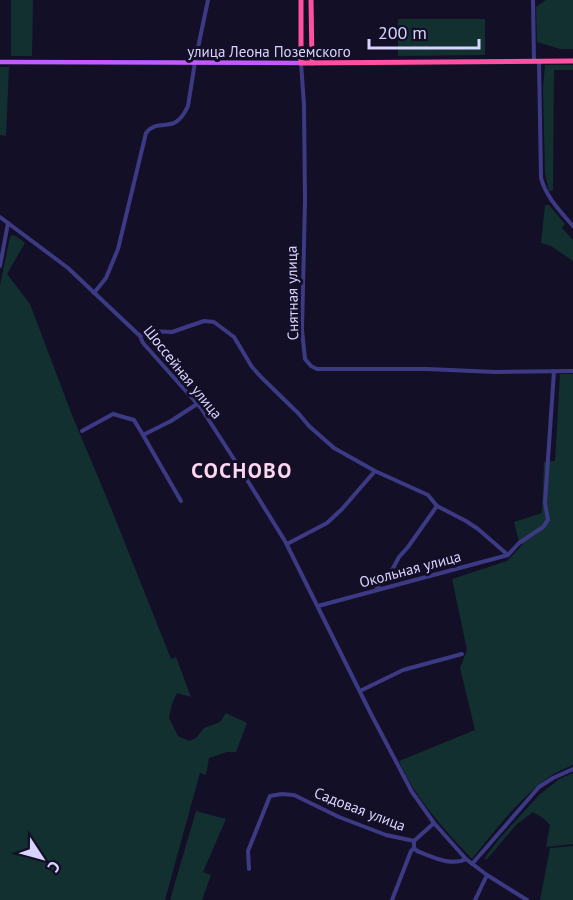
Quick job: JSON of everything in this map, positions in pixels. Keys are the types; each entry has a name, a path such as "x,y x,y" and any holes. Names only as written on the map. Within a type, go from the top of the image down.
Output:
{"highway":[{"path":"301,0 301,63"},
{"path":"311,0 312,63"},
{"name":"улица Леона Поземского","path":"301,63 573,61"}],"main road":[{"name":"улица Леона Поземского","path":"0,62 301,63"}],"street":[{"path":"94,293 106,278 118,249 146,133 153,127 175,123 185,112 190,100 195,62 208,0"},
{"path":"533,0 541,178 548,196 573,226"},
{"name":"Снятная улица","path":"301,63 305,201 302,330 305,359 308,363 317,369 573,371"},
{"name":"Шоссейная улица","path":"0,217 68,268 140,336 143,343 197,404 286,544 412,792 434,823 466,859 527,900"},
{"path":"0,266 8,223"},
{"path":"140,336 147,331 172,332 204,321 214,322 234,337 252,367 309,426 334,448 375,471 428,495 437,506 478,530 508,555 519,543 543,527 548,520 545,503 554,371"},
{"path":"143,435 197,404"},
{"path":"82,431 113,414 134,420 181,501"},
{"path":"286,544 327,523 375,471"},
{"path":"376,590 390,574 399,557 437,506"},
{"name":"Окольная улица","path":"319,608 376,590 508,555"},
{"path":"360,691 403,670 462,654"},
{"path":"472,864 539,787 573,769"},
{"name":"Садовая улица","path":"249,869 248,851 270,795 294,795 339,817 386,835 414,842 434,823"},
{"path":"392,900 407,858 414,848 414,842"},
{"path":"414,848 443,860 455,862 466,859"},
{"path":"475,900 487,875"}],"green space":[{"path":"11,0 33,0 32,56 11,56"},
{"path":"546,0 573,0 573,49 560,49 537,42 536,7"},
{"path":"398,19 485,19 485,55 398,56"},
{"path":"545,65 573,65 573,70 554,70 553,190 549,191 545,173 543,89"},
{"path":"0,67 9,67 6,136 0,135"},
{"path":"545,205 549,205 565,224 562,228 573,240 573,261 551,246 541,243"},
{"path":"12,235 25,243 7,274 30,304 72,415 171,659 176,657 191,697 177,693 169,718 178,736 189,741 196,738 204,728 220,722 226,713 247,723 236,752 227,752 209,758 206,775 200,773 165,900 0,900 0,285"},
{"path":"560,374 573,374 573,765 552,775 529,793 472,859 441,825 413,788 399,761 475,730 460,668 467,650 452,579 507,561 523,544 519,542 514,522 542,513 544,462 555,461"},
{"path":"573,773 573,844 546,847 550,825 533,812 517,824 487,859 484,859 539,795 559,779"},
{"path":"196,811 226,819 203,872 211,875 202,900 170,900"},
{"path":"573,846 573,900 540,900 550,848"}],"district":[{"name":"СОСНОВО","path":"242,470"}]}
